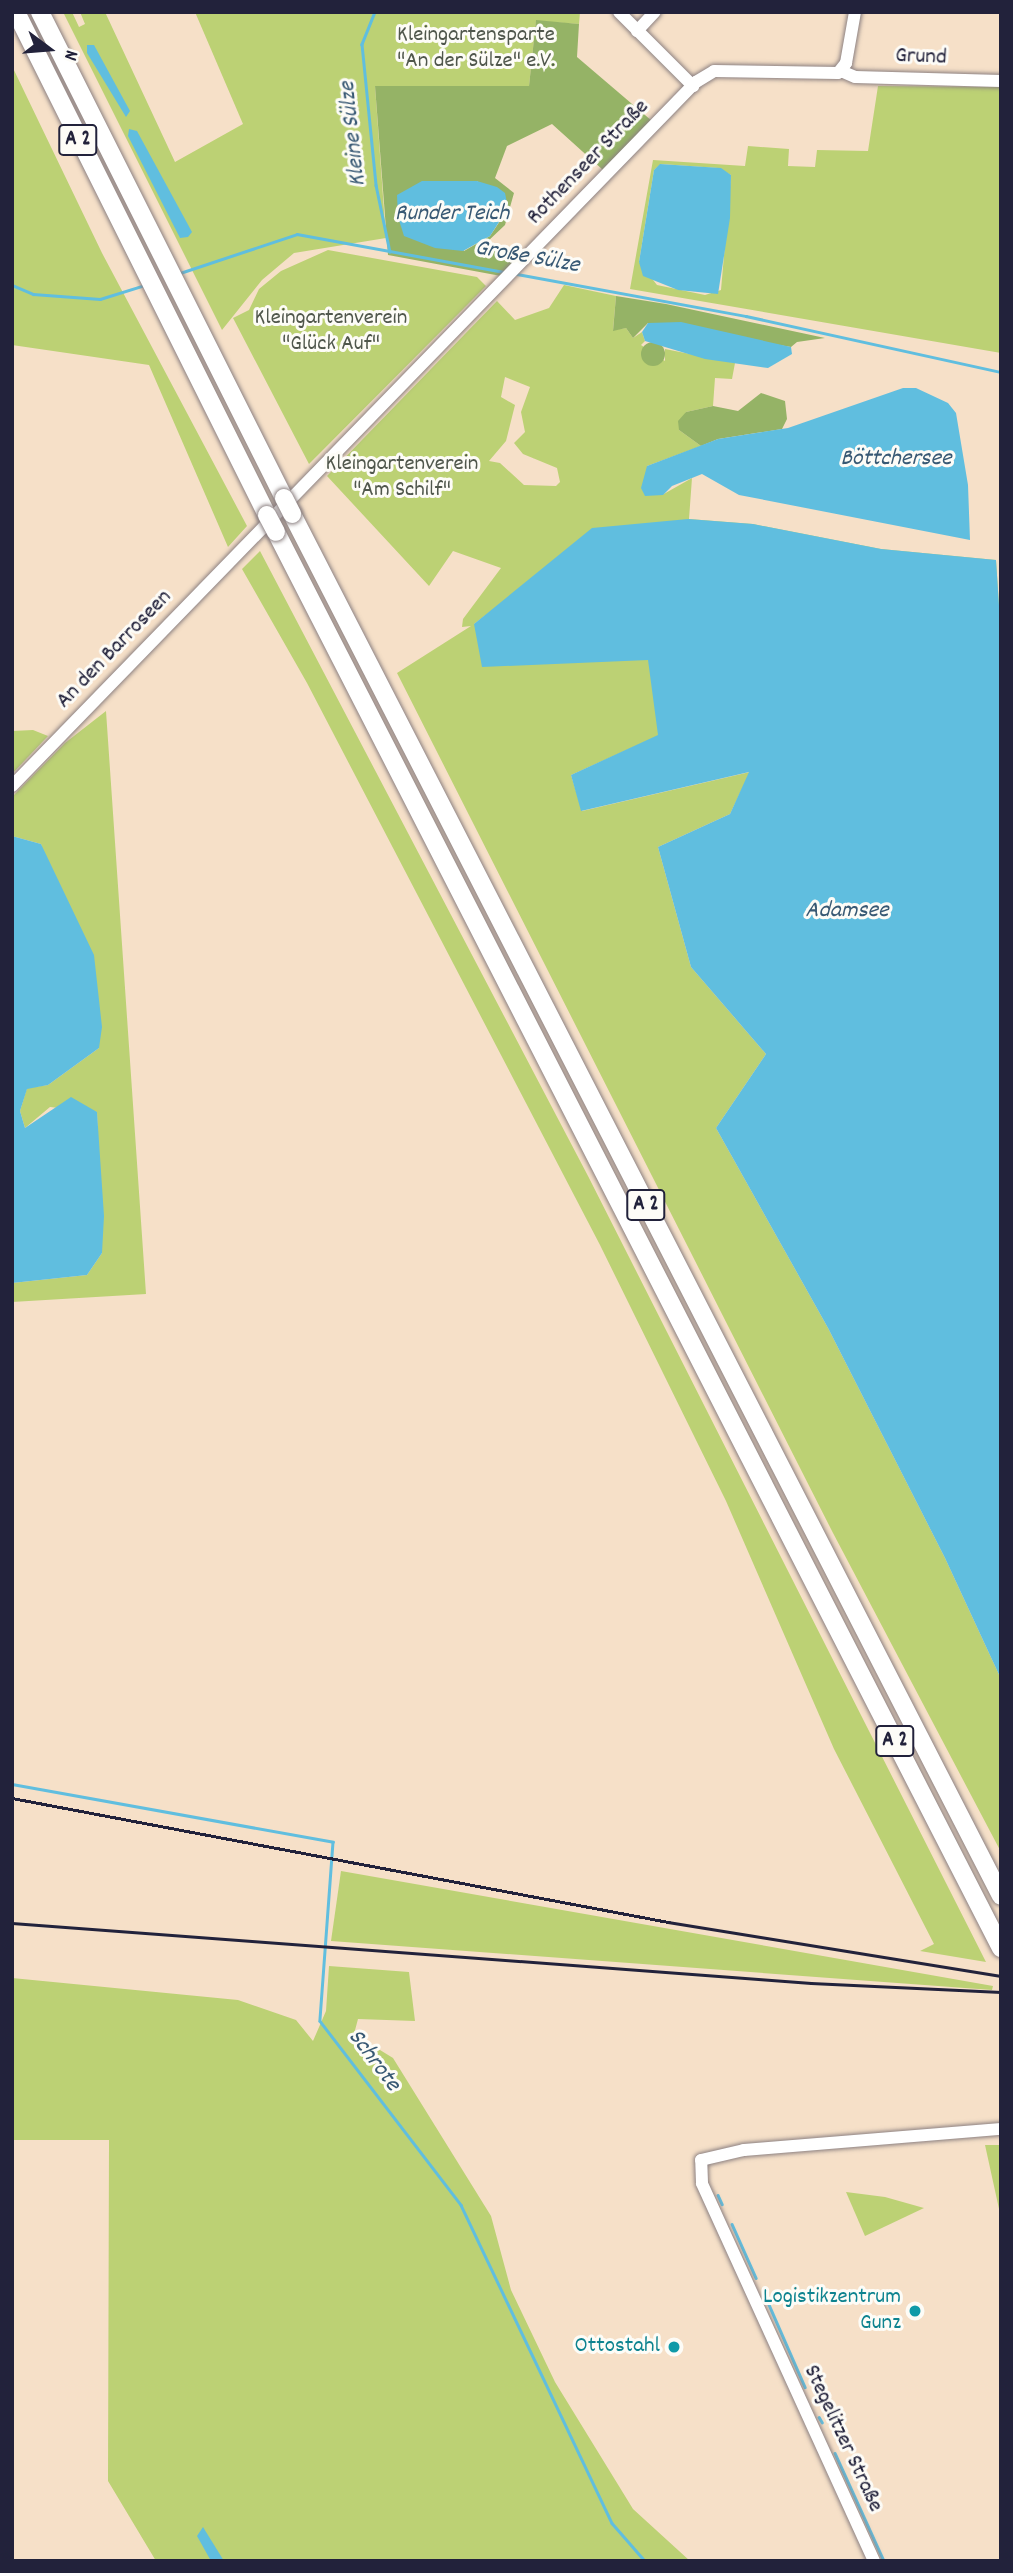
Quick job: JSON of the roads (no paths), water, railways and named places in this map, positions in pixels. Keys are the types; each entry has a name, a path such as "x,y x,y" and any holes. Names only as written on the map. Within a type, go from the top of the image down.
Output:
{"highway":[{"name":"A 2","path":"16,12 267,515 1001,1948"},
{"name":"A 2","path":"40,12 186,297 292,514 1001,1896"}],"street":[{"path":"619,12 693,86"},
{"path":"637,31 655,12"},
{"path":"841,71 855,12"},
{"name":"Rothenseer Straße","path":"249,544 693,86 714,71 841,71"},
{"name":"Grund","path":"841,71 855,76 1001,81"},
{"name":"An den Barroseen","path":"12,786 249,544"},
{"name":"Stegelitzer Straße","path":"874,2561 719,2221 700,2175 701,2160 707,2155 1001,2129"}],"water":[{"path":"87,45 94,45 130,111 126,117 87,53"},
{"path":"129,129 137,131 192,232 188,237 180,238 128,136"},
{"path":"660,164 721,168 731,175 730,218 718,294 678,290 643,276 639,262 654,170"},
{"name":"Runder Teich","path":"422,181 477,181 497,187 505,193 508,208 490,236 463,251 435,248 404,236 398,217 397,195"},
{"path":"681,322 791,347 792,354 768,368 705,359 645,341 642,332 648,323"},
{"name":"Böttchersee","path":"903,388 916,388 948,403 956,413 968,485 970,540 739,495 702,474 672,486 663,495 645,496 641,488 647,466 718,439 788,428"},
{"name":"Adamsee","path":"688,519 753,524 881,549 996,560 1001,636 1001,1679 945,1558 828,1328 716,1128 766,1054 691,967 658,847 730,814 749,772 581,811 571,775 658,735 648,660 482,667 474,624 592,528"},
{"path":"12,836 41,844 94,955 102,1027 99,1048 48,1085 27,1089 20,1111 25,1128 71,1097 97,1112 104,1216 102,1253 87,1275 12,1283"},
{"path":"203,2527 224,2561 211,2561 197,2536"}],"waterway":[{"name":"Kleine Sülze","path":"375,12 362,44 376,185 390,252"},
{"name":"Große Sülze","path":"177,274 297,234 504,272"},
{"name":"Große Sülze","path":"517,274 746,316 1001,372"},
{"name":"Große Sülze","path":"12,285 33,294 100,299 145,285"},
{"name":"Schrote","path":"12,1784 333,1842 320,2021 461,2205 612,2523 645,2561"},
{"path":"718,2195 722,2204"},
{"path":"732,2224 756,2278"},
{"path":"767,2300 805,2387"},
{"path":"819,2417 822,2422"},
{"path":"835,2453 884,2561"}],"railway":[{"path":"12,1798 668,1922 1001,1976"},
{"path":"12,1923 811,1983 1001,1992"}],"place":[{"name":"Logistikzentrum Gunz","path":"915,2311"},
{"name":"Ottostahl","path":"674,2347"}],"park label":[{"name":"Kleingartensparte \"An der Sülze\" e.V.","path":"476,49"},
{"name":"Kleingartenverein \"Glück Auf\"","path":"331,332"},
{"name":"Kleingartenverein \"Am Schilf\"","path":"402,478"}]}
